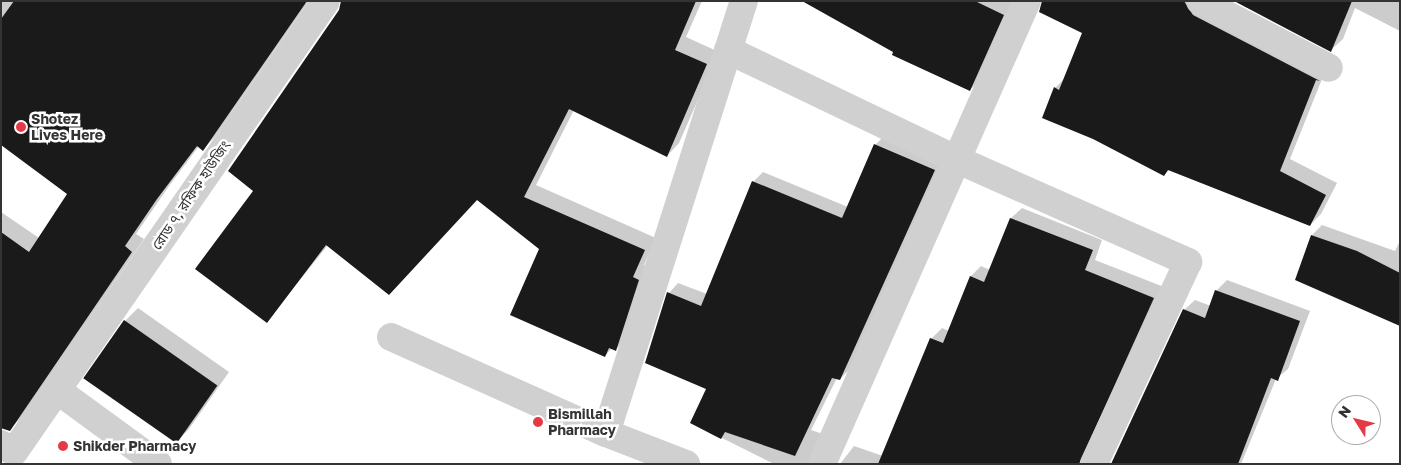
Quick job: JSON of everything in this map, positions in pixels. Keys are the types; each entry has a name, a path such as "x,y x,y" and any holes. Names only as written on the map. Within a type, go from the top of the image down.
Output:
{"street":[{"name":"রোড ৭, রফিক হাউজিং","path":"1,444 14,452 326,1"},
{"path":"606,433 744,1"},
{"path":"822,464 1027,1"},
{"path":"1200,1 1330,68"},
{"path":"728,50 958,160 1188,262 1094,464"},
{"path":"391,337 606,433 686,464"},
{"path":"58,390 158,464"}],"building":[{"path":"14,1 307,1 203,151 197,146 157,199 125,246 132,252 10,431 1,428 1,232 29,252 67,194 1,145 1,19"},
{"path":"341,1 696,1 675,50 707,64 667,157 569,109 524,197 645,250 633,277 639,280 616,351 609,348 605,357 510,315 539,249 477,200 389,295 326,245 267,323 195,269 253,191 228,171 339,10"},
{"path":"802,1 975,1 1004,15 970,91 892,55 893,52"},
{"path":"1042,1 1184,1 1193,15 1320,81 1316,80 1280,171 1326,195 1310,226 1168,170 1164,176 1093,139 1042,118 1054,87 1059,90 1082,33 1039,12"},
{"path":"1234,1 1352,1 1331,52"},
{"path":"874,144 935,170 840,380 832,378 795,456 725,432 721,439 690,423 706,389 645,363 667,292 701,306 752,181 842,218"},
{"path":"1010,218 1093,250 1085,270 1154,298 1079,464 878,464 930,338 943,343 970,276 984,282"},
{"path":"1311,235 1357,251 1400,273 1400,326 1295,280"},
{"path":"1215,290 1300,321 1278,381 1271,378 1238,464 1111,464 1183,309 1205,318"},
{"path":"124,320 217,385 177,444 83,378"}],"place":[{"name":"Shotez Lives Here","path":"21,127"},
{"name":"Bismillah Pharmacy","path":"538,422"},
{"name":"Shikder Pharmacy","path":"63,446"}]}
